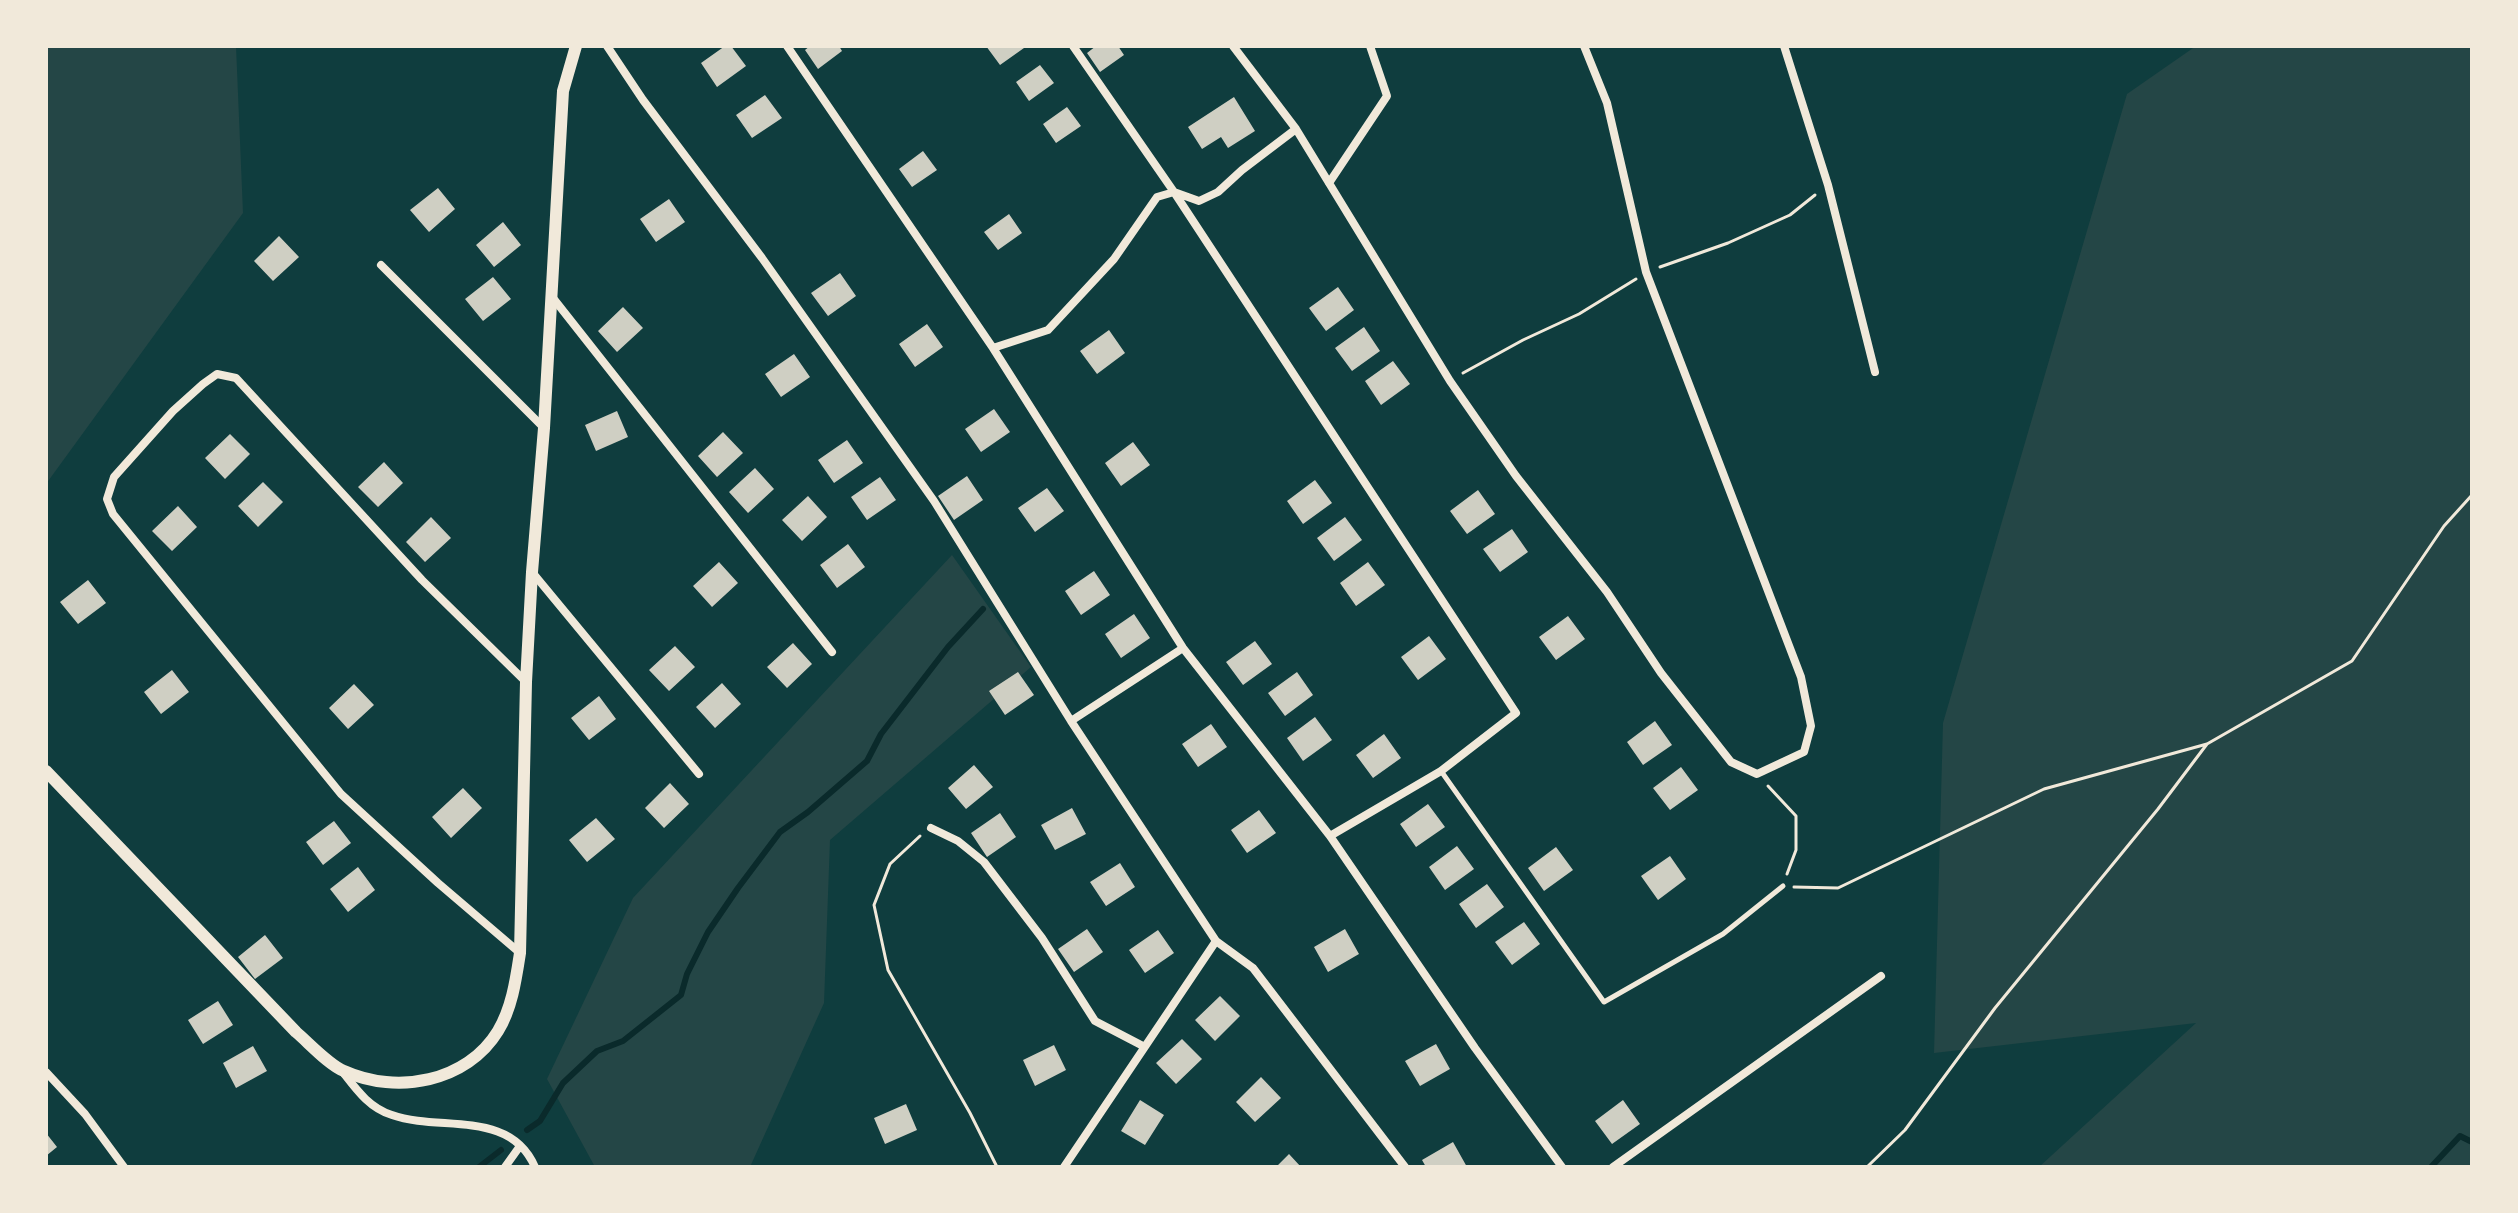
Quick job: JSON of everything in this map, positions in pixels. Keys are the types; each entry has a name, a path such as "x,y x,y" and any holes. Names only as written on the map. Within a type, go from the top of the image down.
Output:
{"street":[{"path":"342,1071 374,1080 406,1083 439,1078 470,1062 498,1031 514,991 520,953 526,682 563,91 576,46"},
{"path":"607,46 934,501 1071,721 1216,941 1253,968 1405,1167"},
{"path":"787,46 993,348 1183,648 1330,836 1475,1048 1562,1167"},
{"path":"1073,46 1174,192 1516,713 1441,771 1330,836"},
{"path":"1233,46 1296,129 1450,381 1516,476 1607,592 1661,673 1731,762 1757,774 1804,752 1811,726 1801,677 1646,272 1607,103 1584,46"},
{"path":"1329,183 1387,96 1370,46"},
{"path":"1784,46 1828,185 1875,372"},
{"path":"993,348 1048,330 1114,259 1157,197 1174,192 1199,201 1218,192 1296,129"},
{"path":"381,265 544,428"},
{"path":"550,294 832,652"},
{"path":"520,953 341,794 113,514 107,499 114,477 173,411 203,384 217,374 236,378 422,580 526,682"},
{"path":"532,572 699,774"},
{"path":"1071,721 1183,648"},
{"path":"46,771 296,1032 342,1071 363,1099 390,1115 506,1132 531,1156 535,1167"},
{"path":"931,828 958,841 984,862 1042,938 1095,1021 1143,1046"},
{"path":"1064,1167 1216,941"},
{"path":"1613,1167 1881,976"},
{"path":"46,1072 85,1114 124,1167"},
{"path":"505,1167 520,1146"}],"lane":[{"path":"1441,771 1604,1002 1723,934 1783,886"}],"path":[{"path":"1757,774 1796,816 1796,850 1783,886 1838,888 2044,789 2207,744 2352,661 2444,526 2472,495"},
{"path":"1867,1167 1905,1130 1995,1008 2158,809 2207,744"},
{"path":"931,828 890,864 874,905 888,970 970,1113 997,1167"}],"shaded area":[{"path":"46,46 236,46 243,213 46,484"},
{"path":"2196,46 2472,46 2472,1167 2039,1167 2196,1023 1934,1053 1943,723 2127,94"},
{"path":"952,555 1031,667 830,840 824,1003 750,1167 595,1167 547,1079 633,898"}],"building":[{"path":"725,46 731,46 746,66 717,87 701,63"},
{"path":"810,46 839,46 842,51 818,69 805,50"},
{"path":"986,46 1023,46 1024,48 1000,65"},
{"path":"1096,46 1118,46 1124,55 1100,72 1087,53"},
{"path":"1040,65 1054,83 1029,101 1016,82"},
{"path":"765,95 782,118 752,138 736,115"},
{"path":"1234,97 1255,131 1228,148 1221,137 1202,149 1188,127"},
{"path":"1067,107 1081,126 1056,143 1043,124"},
{"path":"923,151 937,170 912,187 899,169"},
{"path":"438,188 455,209 429,232 410,210"},
{"path":"669,199 685,222 656,242 640,219"},
{"path":"1009,214 1022,233 998,250 984,232"},
{"path":"503,222 521,245 494,267 476,245"},
{"path":"279,236 299,257 273,281 254,261"},
{"path":"840,273 856,296 828,316 811,293"},
{"path":"493,277 511,299 483,321 465,299"},
{"path":"1338,287 1354,310 1326,331 1309,308"},
{"path":"623,307 643,328 617,352 598,331"},
{"path":"927,324 943,347 915,367 899,344"},
{"path":"1364,327 1380,351 1352,371 1335,348"},
{"path":"1109,330 1125,353 1097,374 1080,351"},
{"path":"794,354 810,377 781,397 765,374"},
{"path":"1393,361 1410,384 1381,405 1365,381"},
{"path":"994,409 1010,432 981,452 965,429"},
{"path":"617,411 628,437 596,451 585,425"},
{"path":"723,432 743,453 717,477 698,456"},
{"path":"230,434 250,454 225,479 205,458"},
{"path":"847,440 863,463 834,483 818,460"},
{"path":"1133,442 1150,465 1121,486 1105,463"},
{"path":"384,462 403,483 378,507 358,487"},
{"path":"755,468 774,489 748,513 729,492"},
{"path":"967,476 983,500 954,520 938,496"},
{"path":"880,477 896,500 867,520 851,497"},
{"path":"1315,480 1332,503 1303,524 1287,501"},
{"path":"263,482 283,502 258,527 238,506"},
{"path":"1047,488 1064,511 1035,532 1018,508"},
{"path":"1478,490 1495,514 1467,534 1450,511"},
{"path":"808,496 827,517 802,541 782,520"},
{"path":"178,506 197,527 172,551 152,531"},
{"path":"431,517 451,538 425,562 406,542"},
{"path":"1345,517 1362,540 1334,561 1317,538"},
{"path":"1512,529 1528,552 1500,572 1483,549"},
{"path":"848,544 865,567 837,588 820,565"},
{"path":"719,562 738,583 712,607 693,586"},
{"path":"1368,562 1385,585 1356,606 1340,583"},
{"path":"1094,571 1110,595 1081,615 1065,591"},
{"path":"88,580 106,603 78,624 60,602"},
{"path":"1134,614 1150,638 1121,658 1105,634"},
{"path":"1568,616 1585,639 1556,660 1539,637"},
{"path":"1429,636 1446,659 1418,680 1401,657"},
{"path":"1255,641 1272,664 1243,685 1226,662"},
{"path":"793,643 812,664 787,688 767,667"},
{"path":"675,646 695,667 669,691 649,670"},
{"path":"172,670 189,692 161,714 144,692"},
{"path":"1018,672 1034,695 1005,715 989,691"},
{"path":"1297,672 1313,695 1285,716 1268,693"},
{"path":"722,683 741,704 715,728 696,707"},
{"path":"354,684 374,705 348,729 329,708"},
{"path":"599,696 616,719 589,740 571,718"},
{"path":"1315,717 1332,740 1303,761 1287,738"},
{"path":"1655,721 1672,745 1643,765 1627,742"},
{"path":"1211,724 1227,747 1198,767 1182,744"},
{"path":"1384,734 1401,758 1373,778 1356,755"},
{"path":"974,765 993,787 966,809 948,788"},
{"path":"1681,767 1698,790 1670,810 1653,788"},
{"path":"670,783 689,804 664,828 645,808"},
{"path":"463,788 482,808 451,838 432,817"},
{"path":"1428,804 1445,827 1416,847 1400,824"},
{"path":"1072,808 1086,834 1055,850 1041,825"},
{"path":"1259,810 1276,833 1247,853 1231,830"},
{"path":"1000,813 1016,837 987,857 971,833"},
{"path":"596,818 615,839 587,862 569,840"},
{"path":"334,821 351,843 323,865 306,842"},
{"path":"1457,846 1474,869 1445,890 1429,867"},
{"path":"1556,847 1573,870 1544,891 1528,868"},
{"path":"1670,856 1686,879 1658,900 1641,876"},
{"path":"1120,863 1135,887 1106,906 1090,882"},
{"path":"358,867 375,890 348,912 330,889"},
{"path":"1487,884 1504,907 1476,928 1459,904"},
{"path":"1524,922 1540,944 1512,965 1495,942"},
{"path":"1087,929 1103,952 1074,972 1058,949"},
{"path":"1345,929 1359,954 1328,972 1314,947"},
{"path":"1158,930 1174,953 1145,973 1129,950"},
{"path":"265,935 283,958 255,979 238,957"},
{"path":"1220,996 1240,1016 1215,1041 1195,1020"},
{"path":"218,1001 233,1025 203,1044 188,1020"},
{"path":"1182,1039 1202,1059 1176,1084 1156,1063"},
{"path":"1436,1044 1450,1069 1420,1086 1405,1061"},
{"path":"1054,1045 1066,1070 1035,1086 1023,1060"},
{"path":"253,1046 267,1071 236,1088 223,1063"},
{"path":"1261,1077 1281,1098 1255,1122 1236,1102"},
{"path":"1140,1100 1164,1115 1145,1145 1121,1131"},
{"path":"1623,1100 1640,1124 1612,1144 1595,1121"},
{"path":"906,1104 917,1130 885,1144 874,1118"},
{"path":"46,1133 57,1147 46,1156"},
{"path":"1453,1142 1467,1167 1426,1167 1422,1160"},
{"path":"1289,1154 1301,1167 1276,1167"}],"waterway":[{"path":"527,1130 540,1121 563,1083 597,1051 623,1041 681,995 687,974 708,932 780,832 867,761 881,734 948,647 983,609"},
{"path":"2431,1167 2460,1136 2472,1142"},
{"path":"479,1167 501,1150"}]}
